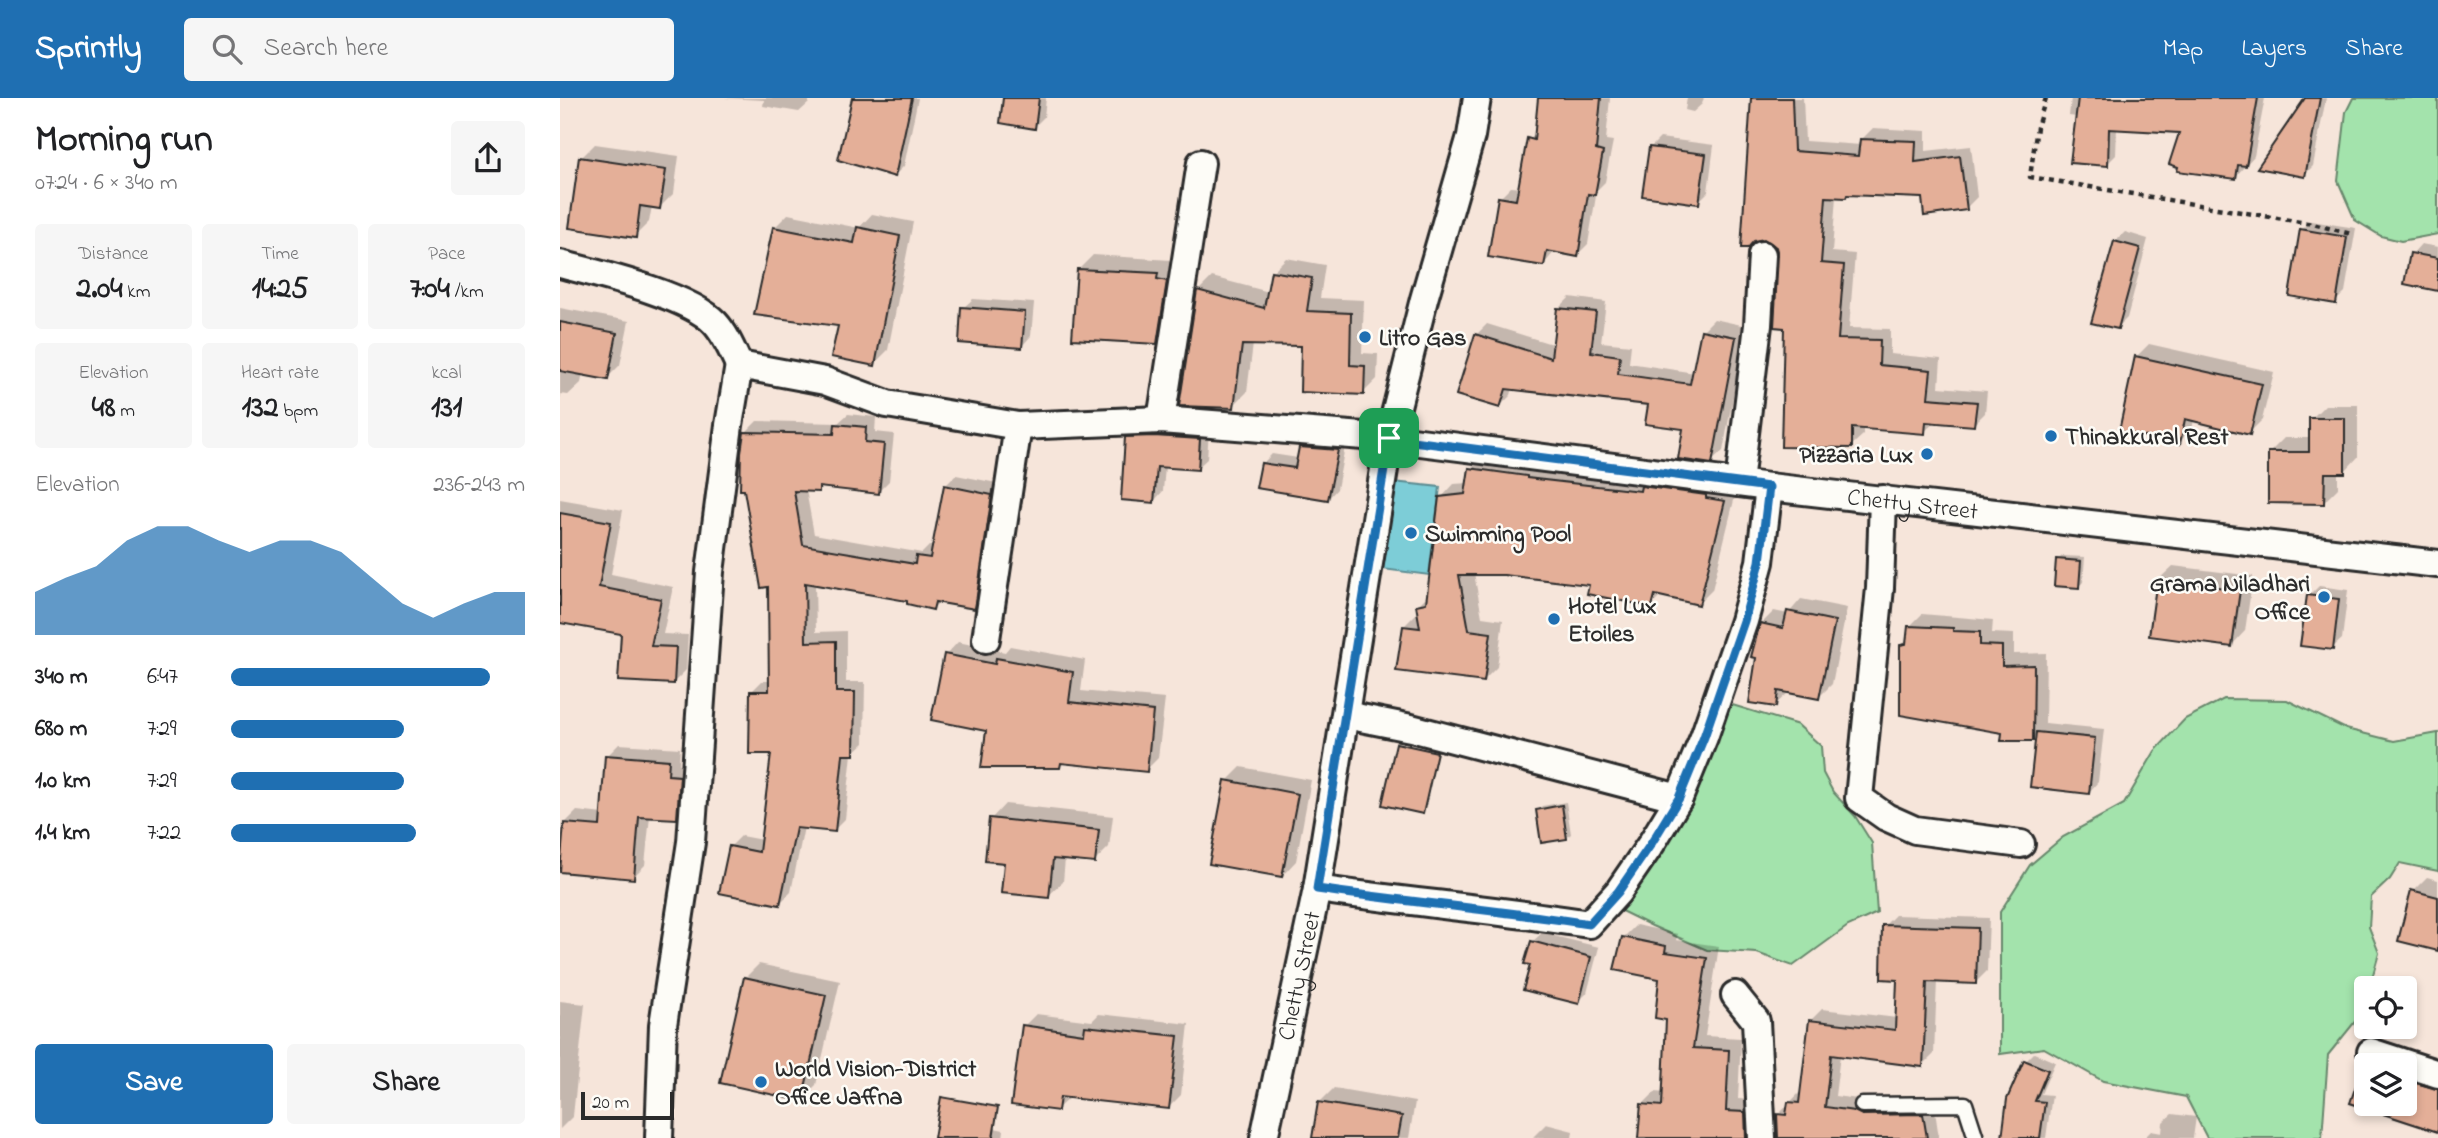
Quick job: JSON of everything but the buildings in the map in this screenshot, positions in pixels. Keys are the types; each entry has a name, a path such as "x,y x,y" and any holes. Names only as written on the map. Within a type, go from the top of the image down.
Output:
{"street":[{"name":"Chetty Street","path":"1264,1138 1317,889 1389,438 1431,274 1471,136 1478,98"},
{"path":"1161,420 1201,163"},
{"path":"1740,483 1758,325 1762,254"},
{"path":"560,264 692,306 714,322 729,343 739,365 710,572 691,842 663,1025 659,1138"},
{"path":"739,365 825,381 887,404 1018,426 1161,420 1389,438"},
{"path":"986,639 1018,426"},
{"name":"Chetty Street","path":"1389,438 1769,487 2438,564"},
{"path":"1317,889 1383,899 1497,910 1589,924 1618,892 1679,798 1704,737 1744,621 1760,562 1769,487"},
{"path":"1883,499 1880,588 1859,798 1886,817 1915,830 2021,844"},
{"path":"1346,715 1424,731 1679,798"},
{"path":"1735,995 1756,1021 1762,1138"},
{"path":"2371,1052 2438,1074"}],"lane":[{"path":"1862,1105 1965,1104 1976,1138"}],"path":[{"path":"2046,98 2030,177 2314,224 2351,233"}],"green space":[{"path":"2353,98 2438,98 2438,234 2401,241 2381,236 2355,220 2338,181 2346,112"},
{"path":"2224,699 2287,700 2346,729 2394,741 2438,733 2438,871 2400,863 2390,879 2371,897 2369,927 2379,953 2373,976 2354,976 2354,1023 2328,1055 2322,1138 2207,1138 2186,1097 2103,1081 2044,1048 2000,1054 2000,912 2030,865 2063,837 2124,804 2155,751 2185,719"},
{"path":"1716,700 1798,725 1821,746 1823,773 1833,792 1855,816 1872,843 1877,913 1848,926 1793,966 1757,953 1707,950 1607,904"}],"water":[{"name":"Swimming Pool","path":"1393,482 1440,487 1429,575 1382,569"}],"place":[{"name":"Litro Gas","path":"1365,337"},
{"name":"Thinakkural Rest","path":"2051,436"},
{"name":"Pizzaria Lux","path":"1927,454"},
{"name":"Swimming Pool","path":"1411,533"},
{"name":"Grama Niladhari Office","path":"2324,597"},
{"name":"Hotel Lux Etoiles","path":"1554,619"},
{"name":"World Vision-District Office Jaffna","path":"761,1082"}],"route":[{"path":"1389,438 1769,487 1760,562 1744,621 1704,737 1679,798 1618,892 1589,924 1497,910 1383,899 1317,889 1389,438"}]}
